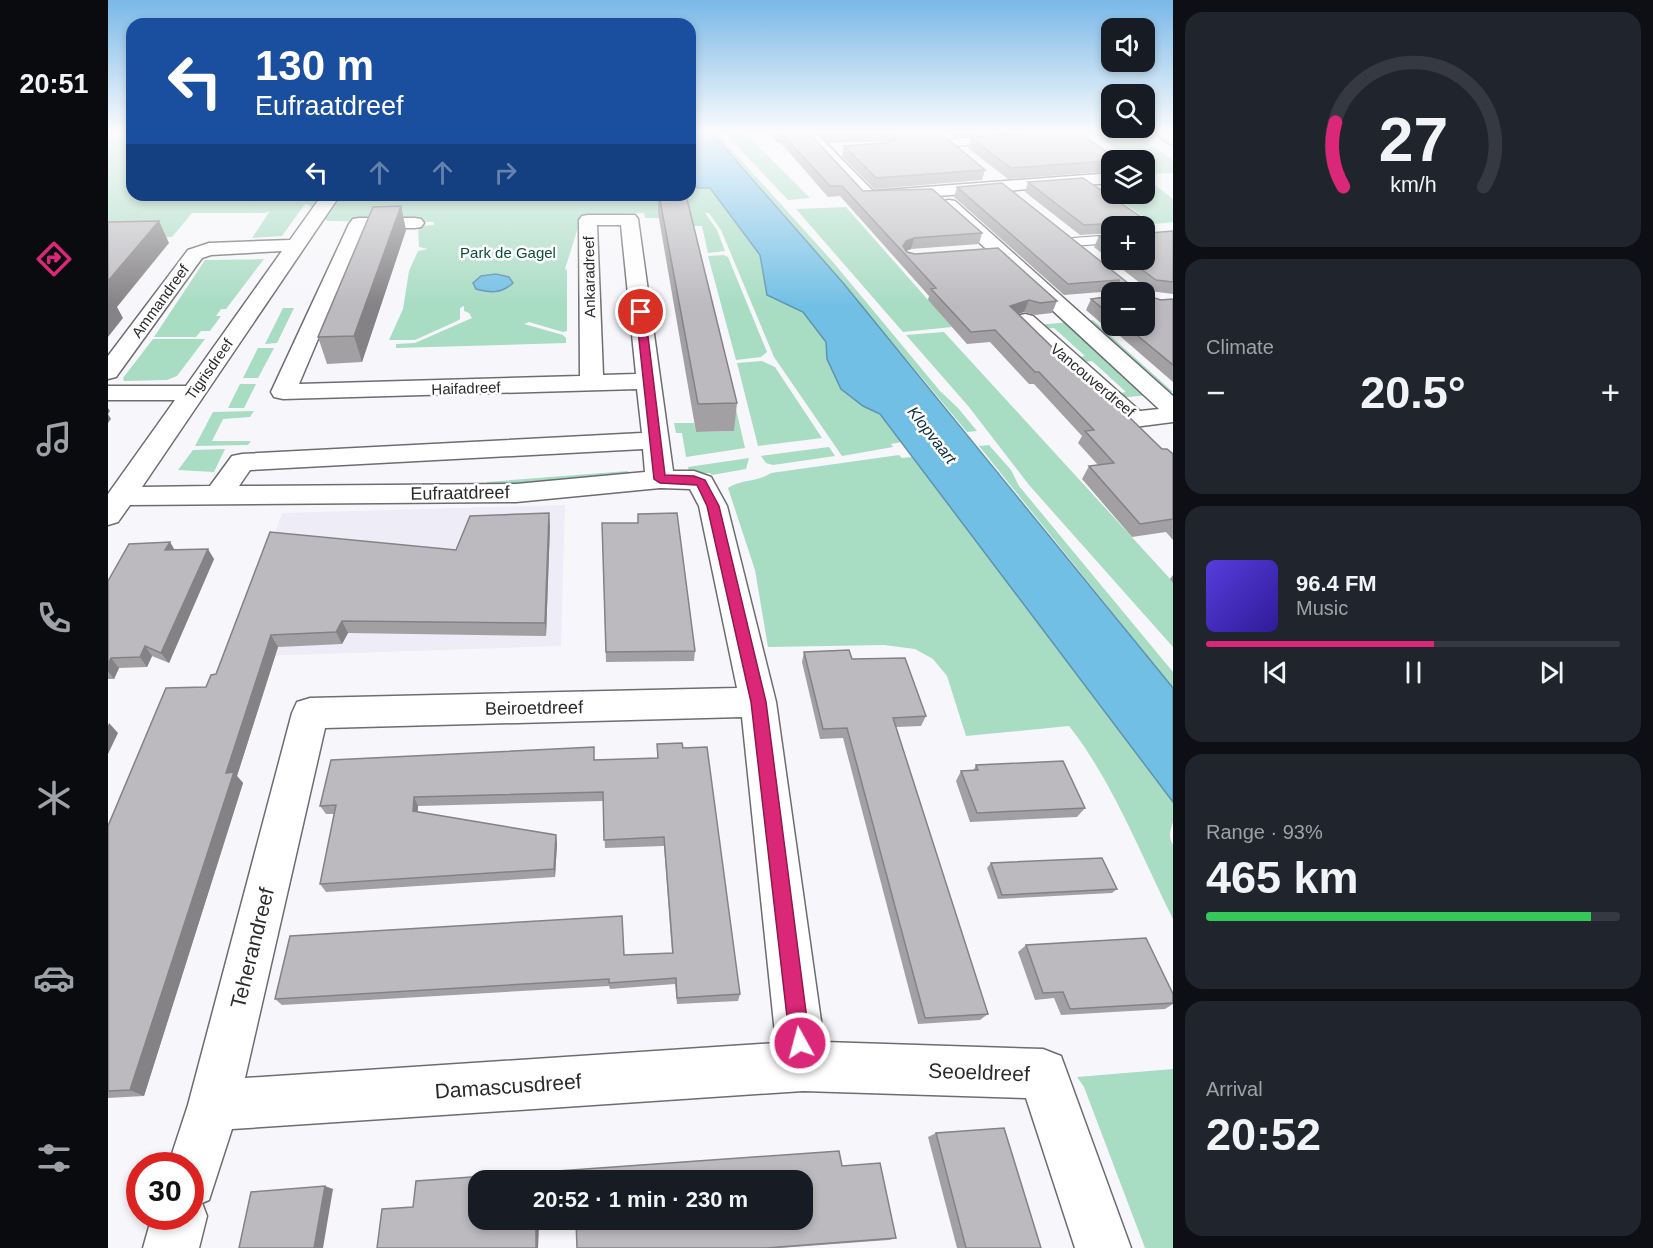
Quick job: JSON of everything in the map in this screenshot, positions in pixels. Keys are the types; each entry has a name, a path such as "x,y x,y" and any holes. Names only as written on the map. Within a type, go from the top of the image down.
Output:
{"street":[{"path":"862,189 869,196 959,189"},
{"path":"1008,189 1027,204"},
{"name":"Vancouverdreef","path":"934,191 1059,304 1172,415"},
{"name":"Tigrisdreef","path":"283,392 333,224 331,201"},
{"name":"Ankaradreef","path":"592,384 588,220 629,219 660,479"},
{"path":"333,224 416,223"},
{"name":"Tigrisdreef","path":"115,505 296,245 333,224"},
{"path":"1056,228 1095,260"},
{"path":"1073,242 1101,240"},
{"name":"Ammandreef","path":"108,372 195,254 209,249 296,245"},
{"path":"978,253 1000,251"},
{"path":"1059,304 1088,301"},
{"name":"Vancouverdreef","path":"1025,321 1134,419 1172,415"},
{"name":"Haifadreef","path":"283,392 650,381"},
{"path":"108,393 192,393"},
{"path":"218,496 242,462 656,440"},
{"name":"Eufraatdreef","path":"115,505 218,496 516,493 660,479 694,480 701,483 713,506 758,702"},
{"path":"758,702 803,1066"},
{"name":"Beiroetdreef","path":"310,713 758,702"},
{"name":"Teherandreef","path":"199,1152 213,1105 310,713"},
{"name":"Damascusdreef","path":"213,1105 803,1066"},
{"name":"Seoeldreef","path":"803,1066 1043,1074 1103,1248"},
{"path":"171,1248 176,1230"}],"shaded area":[{"path":"565,505 561,646 231,657 282,513"}],"green space":[{"name":"Park de Gagel","path":"108,189 126,189 126,201 696,201 696,189 711,189 760,255 767,295 803,312 826,342 850,397 880,414 902,442 891,444 893,447 842,456 774,357 721,230 709,213 705,213 717,230 725,251 708,253 702,226 687,226 684,213 658,213 659,218 645,218 644,213 582,215 565,269 567,270 567,331 563,332 529,322 524,324 563,335 566,343 396,348 396,344 415,343 472,318 464,311 464,306 460,308 460,319 457,321 415,340 389,340 403,309 409,271 418,251 428,249 419,247 418,226 434,225 434,222 327,221 305,204 282,236 252,238 270,211 265,213 192,213 172,237 108,240"},
{"path":"761,189 767,189 833,262 940,391 977,431 967,432 844,284"},
{"path":"778,189 801,189 810,198 788,200"},
{"path":"1155,189 1161,189 1173,199 1173,222 1155,224 1155,216 1143,216 1124,204 1155,204"},
{"path":"846,207 952,327 903,332 796,209"},
{"path":"708,256 728,257 767,352 761,357 736,360"},
{"path":"264,259 226,309 221,309 216,316 221,316 210,331 201,331 196,337 154,337 205,260"},
{"path":"283,308 294,308 277,343 265,344"},
{"path":"1093,320 1101,327 1101,335 1085,321"},
{"path":"1070,322 1150,395 1117,398 1113,395 1126,392 1092,361 1078,363 1073,358 1085,356 1054,328 1042,329 1037,325"},
{"path":"944,332 1173,582 1173,647 1029,485 969,407 906,335"},
{"path":"1102,336 1111,336 1173,392 1165,393"},
{"path":"153,339 205,339 177,376 167,380 124,381 123,378"},
{"path":"258,348 274,348 258,378 243,378"},
{"path":"762,361 775,367 822,438 758,446 737,363"},
{"path":"240,384 256,384 244,408 228,408"},
{"path":"729,409 736,409 745,448 686,457 682,433 676,433 674,423 694,423 696,432 734,431"},
{"path":"254,411 250,417 223,419 212,441 251,441 248,445 195,446 213,412"},
{"path":"989,445 1011,470 1019,486 1173,672 1173,688 979,446"},
{"path":"829,447 835,456 773,465 766,463 761,456"},
{"path":"225,449 214,472 178,470 193,450"},
{"path":"899,455 902,458 912,457 928,476 1173,802 1170,839 1173,845 1173,919 1113,794 1085,747 1069,726 966,736 947,676 933,659 915,649 884,645 768,647 755,570 728,488 771,473"},
{"path":"749,458 746,469 712,475 710,473 689,474 688,467"},
{"path":"628,471 624,477 487,487 487,482"},
{"path":"1173,1069 1173,1248 1145,1248 1084,1087 1077,1077"}],"water":[{"name":"Klopvaart","path":"711,189 761,189 844,284 1173,688 1173,802 880,414 863,406 841,389 827,359 826,342 803,312 767,295 760,255"},
{"path":"496,274 509,277 513,283 495,292 476,289 473,283 481,276"}],"building":[{"path":"845,189 932,189 982,233 914,238 906,241 903,246 907,252 915,254 998,248 1057,301 1040,303 1029,300 1010,306 1162,449 1167,449 1173,454 1173,519 1140,524 1089,466 1114,463 1085,431 1094,430 995,330 971,332 931,289 936,288"},
{"path":"960,189 1010,189 1101,262 1101,270 1112,270 1127,282 1119,282 1119,280 1068,284"},
{"path":"1037,189 1100,189 1101,204 1122,204 1140,216 1101,216 1101,224 1084,225"},
{"path":"660,201 687,201 737,403 698,404"},
{"path":"401,206 354,336 318,337 373,207"},
{"path":"159,221 108,281 108,222"},
{"path":"1173,231 1173,282 1156,280 1142,270 1155,270 1155,232"},
{"path":"1101,298 1101,307 1091,299"},
{"path":"1155,298 1173,299 1173,365 1138,336 1155,336"},
{"path":"549,513 545,623 342,621 336,632 271,635 226,773 234,772 130,1090 108,1091 108,826 166,688 206,687 211,675 216,674 270,532 456,550 470,516"},
{"path":"677,513 695,651 606,652 602,523 638,523 638,514"},
{"path":"170,542 165,550 208,549 161,653 145,646 140,657 111,658 108,665 108,581 129,544"},
{"path":"849,650 852,659 905,658 926,716 893,718 988,1014 925,1018 847,728 823,729 804,652"},
{"path":"682,743 683,748 707,747 740,994 677,998 676,978 609,983 609,979 275,999 290,936 622,916 624,955 673,953 664,837 604,840 603,792 414,797 413,811 556,835 554,869 320,884 336,805 320,806 331,760 594,747 594,760 658,758 657,744"},
{"path":"1063,761 1085,808 977,813 961,771 978,770 976,765"},
{"path":"1102,858 1117,889 1002,895 991,863"},
{"path":"1146,938 1173,994 1173,1003 1070,1009 1063,992 1043,993 1026,945"},
{"path":"1004,1128 1041,1248 966,1248 936,1133"},
{"path":"839,1151 842,1166 880,1163 896,1238 766,1248 577,1248 576,1230 813,1230 813,1170 571,1170"},
{"path":"468,1177 468,1230 536,1230 536,1248 377,1248 382,1209 413,1207 416,1181"},
{"path":"325,1186 314,1248 239,1248 251,1192"}],"route":[{"path":"641,312 660,479 694,480 701,483 713,506 746,643 758,702 800,1043"}]}
